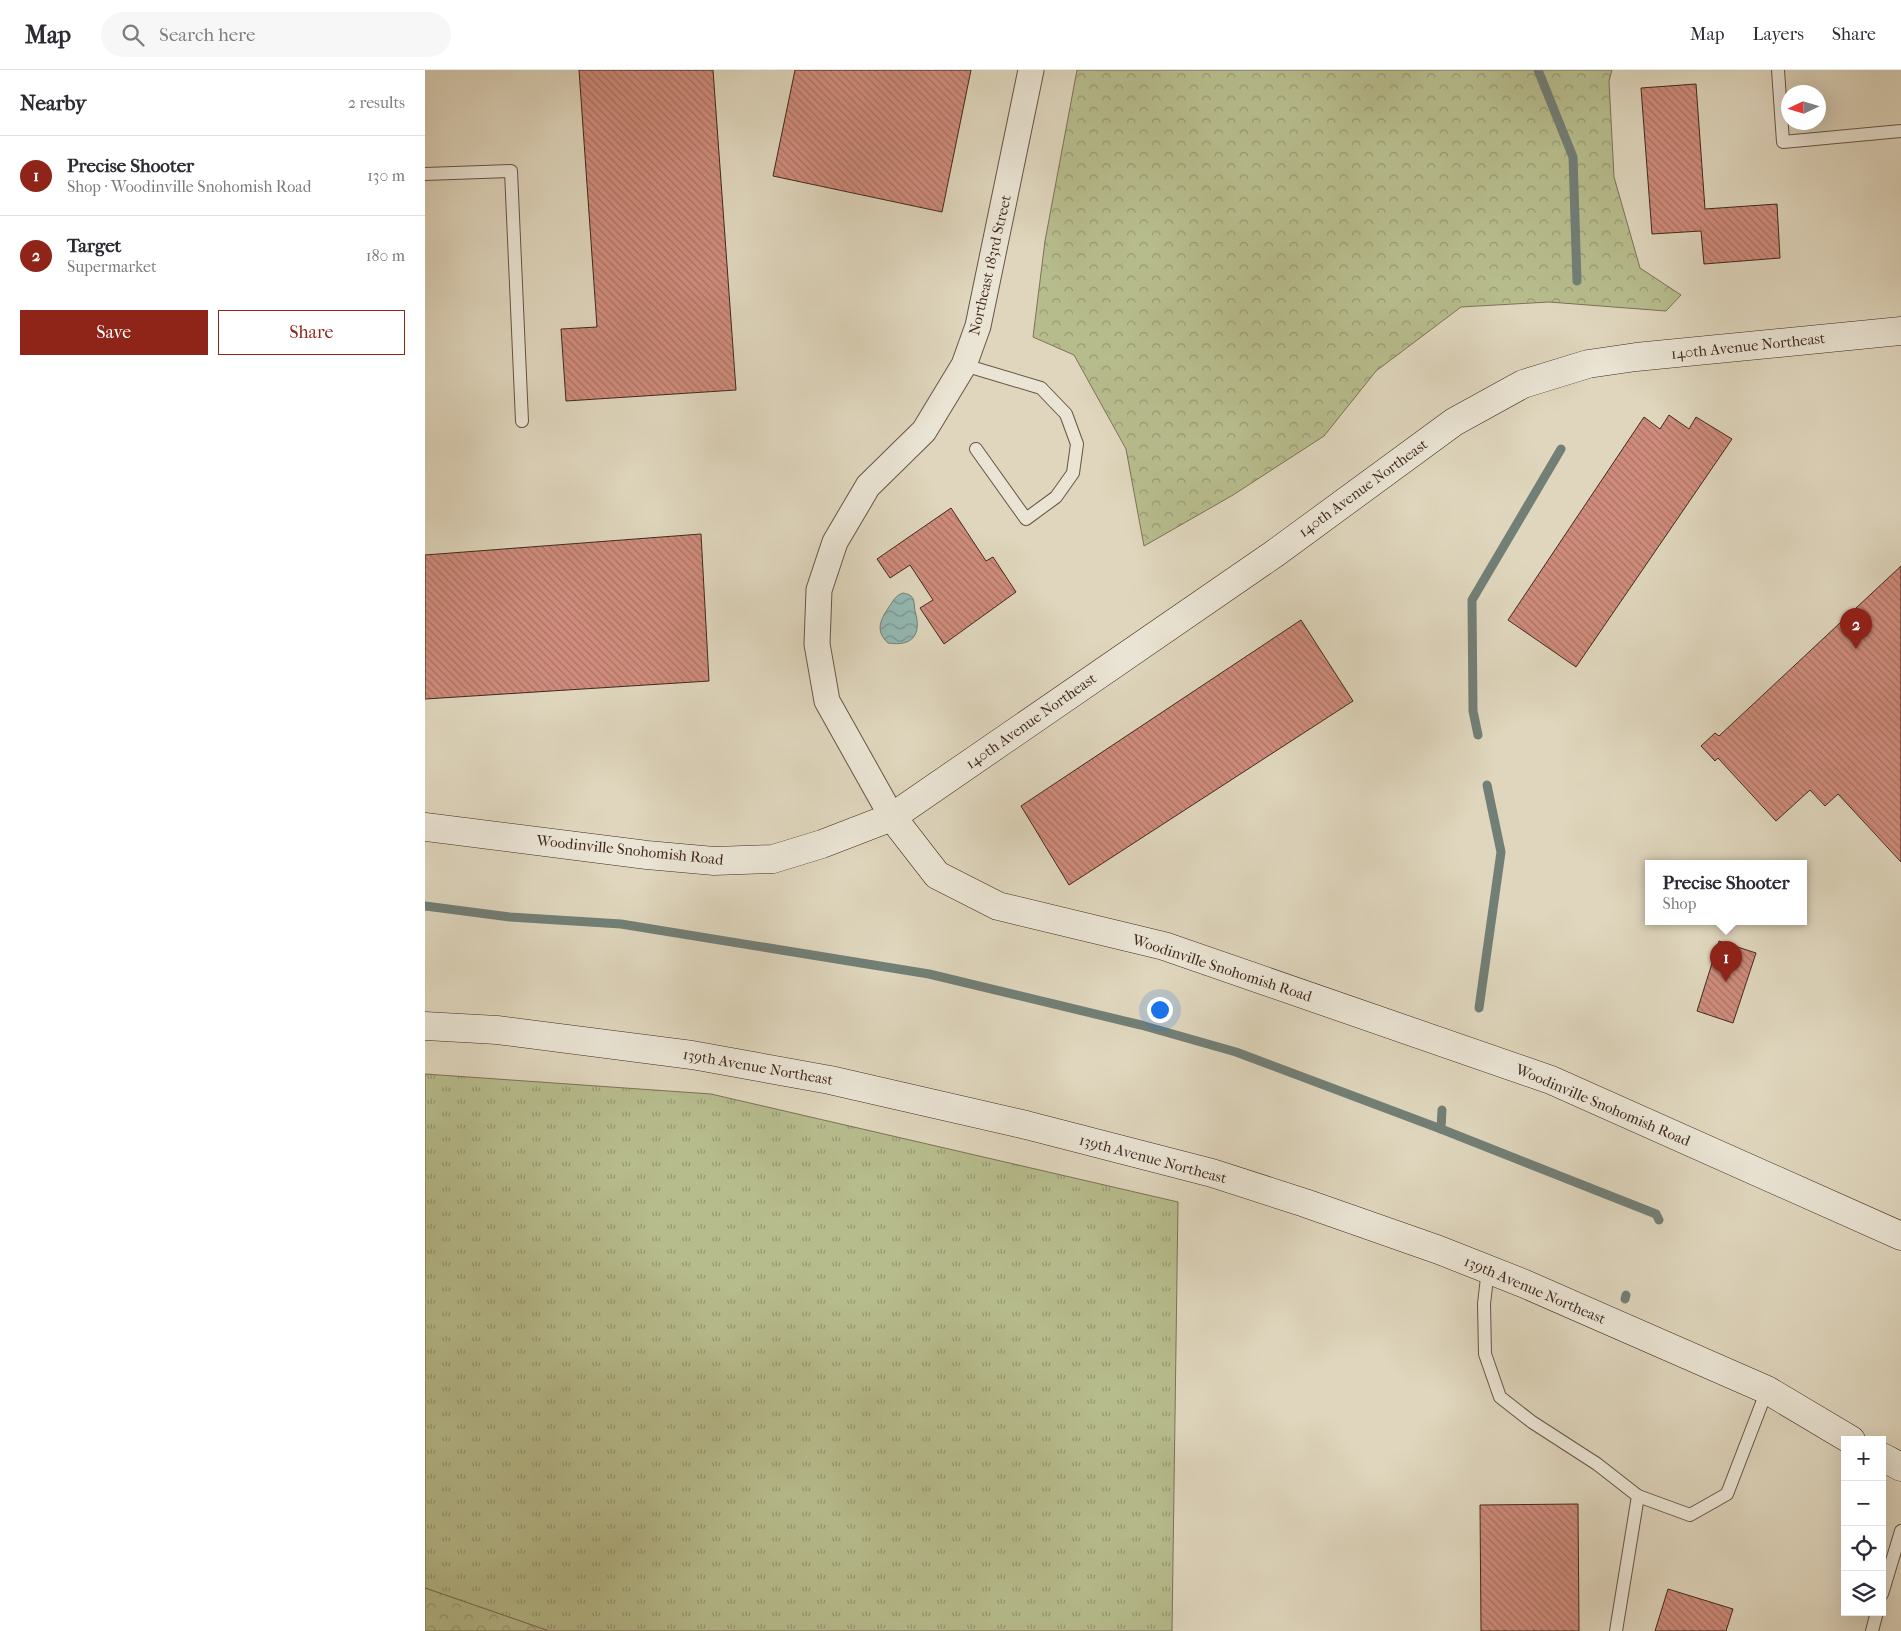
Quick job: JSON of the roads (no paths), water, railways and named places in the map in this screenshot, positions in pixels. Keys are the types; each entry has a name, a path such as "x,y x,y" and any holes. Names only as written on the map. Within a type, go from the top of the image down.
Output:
{"main road":[{"name":"140th Avenue Northeast","path":"892,816 1274,554 1454,422 1523,384 1588,364 1901,331"},
{"name":"Woodinville Snohomish Road","path":"425,827 647,855 714,861 773,859 822,844 892,816 937,875 997,906 1164,946 1551,1080 1901,1236"},
{"name":"139th Avenue Northeast","path":"425,1026 497,1030 692,1055 830,1080 1025,1125 1212,1173 1314,1206 1439,1250 1525,1284 1767,1390 1845,1436"},
{"path":"1886,1459 1901,1467"}],"street":[{"name":"Northeast 183rd Street","path":"892,816 827,702 817,644 819,590 835,542 868,486 924,431 964,365 979,326 1031,70"}],"lane":[{"path":"1778,70 1783,142 1901,131"},
{"path":"426,173 511,171 522,421"},
{"path":"964,365 1041,388 1066,414 1077,444 1073,473 1056,497 1026,519 976,449"},
{"path":"1488,1270 1484,1304 1485,1354 1501,1397 1532,1422 1597,1464 1638,1496 1689,1515 1727,1494 1767,1390"},
{"path":"1616,1631 1638,1496"},
{"path":"1886,1586 1896,1567 1901,1531"},
{"path":"1871,1631 1876,1616"}],"water":[{"path":"903,593 910,595 913,599 917,619 916,632 909,641 904,643 888,643 881,634 881,621 893,600"}],"waterway":[{"path":"1538,70 1573,157 1577,281"},
{"path":"1478,735 1473,711 1472,600 1561,449"},
{"path":"1479,1008 1501,852 1487,785"},
{"path":"425,906 510,917 621,924 929,974 1141,1025 1236,1052 1441,1129"},
{"path":"1442,1110 1441,1129 1656,1214 1659,1220"},
{"path":"1625,1299 1626,1295"}],"place":[{"name":"Target","path":"1856,649"},
{"name":"Precise Shooter","path":"1726,982"}]}
